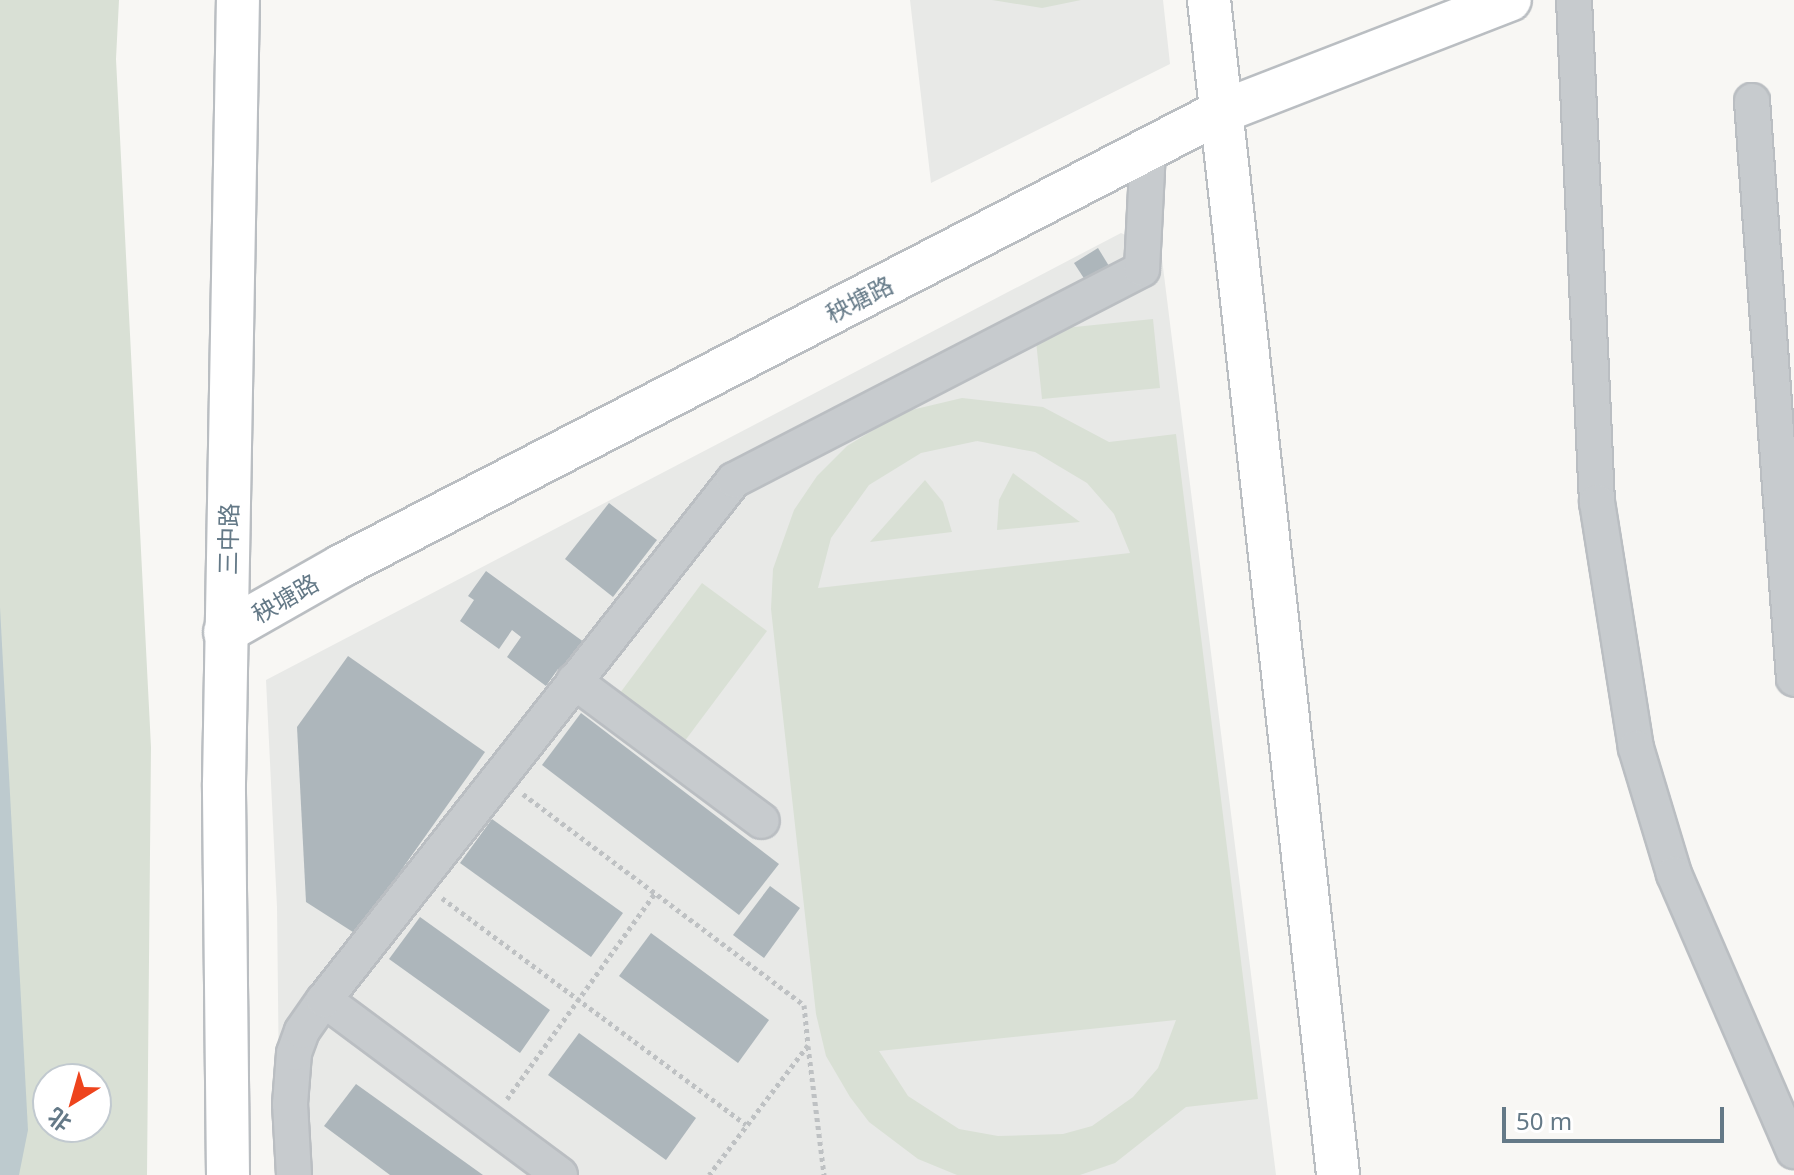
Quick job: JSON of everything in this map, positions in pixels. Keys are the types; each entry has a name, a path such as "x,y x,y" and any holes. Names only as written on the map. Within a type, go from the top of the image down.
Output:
{"main road":[{"name":"三中路","path":"228,1175 225,632 238,0"},
{"path":"1209,0 1218,113 1338,1175"},
{"name":"秧塘路","path":"225,632 341,566 1218,113 1510,0"}],"street":[{"path":"1574,0 1597,502 1636,748 1674,874 1792,1139"},
{"path":"1752,101 1794,678"},
{"path":"294,1175 290,1104 294,1053 302,1031 498,776 734,480 1142,269 1148,150"},
{"path":"574,681 762,821"},
{"path":"324,1000 560,1175"}],"path":[{"path":"498,776 804,1005 824,1175"},
{"path":"419,881 746,1125"},
{"path":"490,1123 656,893"},
{"path":"709,1175 808,1045"}],"shaded area":[{"path":"0,0 119,0 116,59 151,747 147,1175 0,1175"},
{"path":"910,0 1163,0 1170,64 931,183"},
{"path":"992,0 1081,0 1042,8"},
{"path":"1121,233 1161,251 1276,1175 280,1175 277,907 266,680"},
{"path":"1153,319 1160,388 1042,399 1035,331"},
{"path":"962,398 1043,407 1109,442 1176,434 1258,1099 1186,1107 1115,1163 1080,1175 957,1175 918,1159 869,1122 850,1097 826,1056 816,1014 771,609 773,569 794,510 817,476 847,446 903,412","holes":["977,441 1035,452 1087,483 1114,514 1130,553 818,588 831,538 869,485 921,453","1176,1020 1158,1068 1133,1097 1092,1126 1063,1134 998,1136 959,1129 908,1096 879,1051"]},
{"path":"1013,473 1080,522 997,530 999,500"},
{"path":"925,480 943,502 952,532 870,542"},
{"path":"702,583 767,631 684,742 620,693"},
{"path":"0,607 28,1130 19,1175 0,1175"}],"building":[{"path":"1098,248 1109,266 1085,280 1074,263"},
{"path":"609,503 657,540 613,597 565,559"},
{"path":"486,571 588,645 566,675 558,669 546,686 507,657 521,637 512,630 499,649 460,621 474,600 468,596"},
{"path":"348,656 485,752 356,934 306,902 297,727"},
{"path":"581,713 779,864 739,915 542,765"},
{"path":"492,819 623,913 591,957 460,863"},
{"path":"770,886 800,908 764,958 733,935"},
{"path":"420,917 550,1010 520,1053 389,959"},
{"path":"651,933 769,1020 738,1063 619,976"},
{"path":"579,1033 696,1118 666,1160 548,1075"},
{"path":"356,1084 483,1175 390,1175 324,1126"}]}
